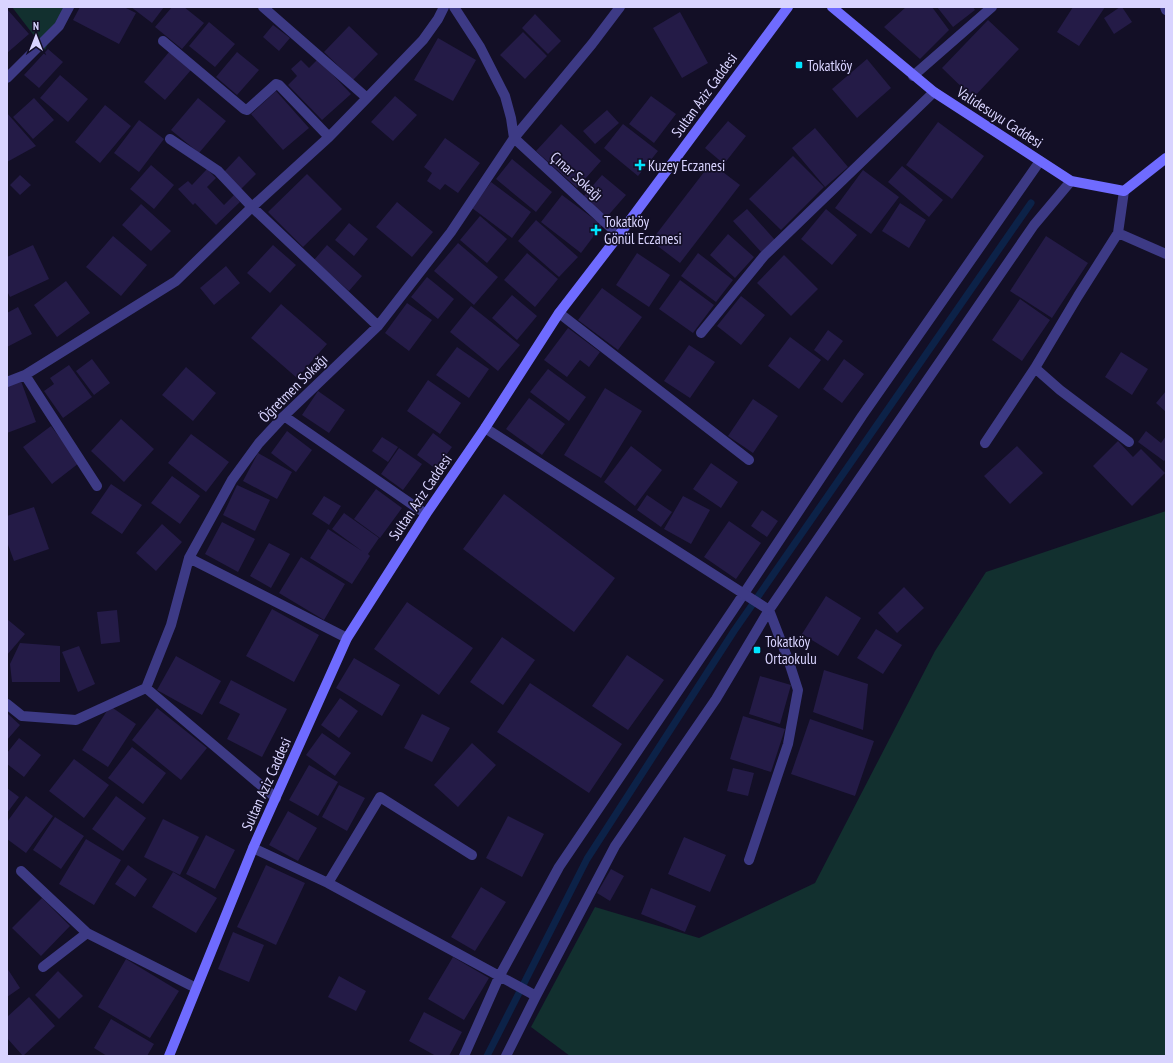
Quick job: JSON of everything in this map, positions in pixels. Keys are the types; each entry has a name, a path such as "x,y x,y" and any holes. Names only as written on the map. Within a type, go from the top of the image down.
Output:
{"street":[{"path":"7,78 59,26 69,7"},
{"path":"263,7 367,98"},
{"path":"7,382 25,375 176,281 252,207 329,137 423,40 438,19 444,7"},
{"path":"454,7 480,47 505,96 511,118 514,138"},
{"name":"Öğretmen Sokağı","path":"146,688 171,625 189,558 232,480 259,443 284,416 378,326 451,232 514,138 592,44 620,7"},
{"name":"Sultan Aziz Caddesi","path":"169,1056 253,848 346,638 559,313 619,235 788,7"},
{"name":"Validesuyu Caddesi","path":"832,7 934,92 1071,181 1124,191"},
{"path":"913,76 992,7"},
{"path":"164,41 244,109 247,110 276,84 279,85 329,137"},
{"path":"701,333 764,256 934,92"},
{"name":"Çınar Sokağı","path":"514,138 619,235"},
{"path":"170,139 218,170 252,207 378,326"},
{"path":"985,443 1035,368 1118,233 1124,191 1166,158"},
{"path":"464,1056 499,977 559,867 862,416 1040,161"},
{"path":"506,1056 615,846 716,699 769,610 1034,225 1071,181"},
{"path":"1118,233 1166,254"},
{"path":"559,313 749,460"},
{"path":"1035,368 1060,390 1129,442"},
{"path":"25,375 97,486"},
{"path":"284,416 426,514"},
{"path":"485,428 769,610 798,690 788,744 749,860"},
{"path":"189,558 346,638"},
{"path":"7,704 22,716 76,720 146,688 276,798"},
{"path":"328,883 380,797 472,855"},
{"path":"253,848 328,883 536,996"},
{"path":"21,871 87,933 196,988"},
{"path":"43,967 87,933"}],"green space":[{"path":"12,7 64,7 45,50"},
{"path":"1166,511 1166,1056 570,1056 531,1027 595,907 699,938 815,883 935,651 986,572"}],"building":[{"path":"80,7 124,7 136,13 119,44 73,20"},
{"path":"131,7 164,7 152,23"},
{"path":"172,7 184,7 204,23 182,49 155,27"},
{"path":"906,7 932,7 949,30 920,59 884,27"},
{"path":"937,7 973,7 975,10 953,27"},
{"path":"1073,7 1105,7 1079,46 1057,32"},
{"path":"1122,7 1132,22 1114,34 1104,18"},
{"path":"7,9 29,34 7,53"},
{"path":"680,12 708,63 682,78 653,28"},
{"path":"535,14 561,41 548,54 522,28"},
{"path":"988,20 1019,49 973,98 942,68"},
{"path":"209,22 235,44 215,67 189,46"},
{"path":"273,25 290,38 279,51 263,37"},
{"path":"349,26 378,54 353,80 324,52"},
{"path":"523,32 547,56 525,79 500,55"},
{"path":"438,38 476,60 453,101 414,80"},
{"path":"48,49 63,62 39,88 24,75"},
{"path":"169,52 191,70 165,100 144,82"},
{"path":"237,52 259,70 237,95 216,77"},
{"path":"318,59 351,94 322,120 288,85 297,76 291,69 301,60 309,68"},
{"path":"867,59 891,88 857,118 832,89"},
{"path":"60,75 88,99 68,122 40,98"},
{"path":"276,91 309,128 283,150 251,114"},
{"path":"395,96 417,115 393,141 371,122"},
{"path":"651,96 676,114 654,143 629,124"},
{"path":"34,98 54,120 33,139 13,117"},
{"path":"198,98 226,121 199,153 171,130"},
{"path":"105,105 131,126 100,163 75,142"},
{"path":"607,110 619,123 595,144 583,131"},
{"path":"7,113 36,146 7,162"},
{"path":"139,120 164,139 139,172 114,153"},
{"path":"728,121 746,136 724,164 705,148"},
{"path":"938,122 984,156 952,199 906,165"},
{"path":"561,124 601,161 577,188 536,151"},
{"path":"623,124 658,151 638,176 604,148"},
{"path":"815,128 848,167 825,187 792,148"},
{"path":"445,138 480,163 458,193 445,184 440,190 427,181 432,173 424,167"},
{"path":"239,156 256,174 241,189 224,172"},
{"path":"793,156 824,187 781,230 749,199"},
{"path":"512,159 552,192 536,212 496,179"},
{"path":"711,163 740,185 680,263 651,241"},
{"path":"151,165 174,185 154,209 130,189"},
{"path":"902,166 943,200 929,217 888,182"},
{"path":"207,169 216,178 207,187 224,205 234,195 240,202 216,225 195,203 193,205 178,189 188,181 192,185"},
{"path":"863,170 899,197 871,234 835,208"},
{"path":"307,174 342,209 303,247 268,212"},
{"path":"20,175 31,185 20,195 10,185"},
{"path":"602,175 626,195 605,219 582,198"},
{"path":"491,182 531,212 512,238 472,208"},
{"path":"562,195 602,225 581,253 541,222"},
{"path":"397,202 433,232 412,257 376,227"},
{"path":"900,203 926,220 909,248 882,231"},
{"path":"141,204 171,231 151,251 122,225"},
{"path":"747,209 775,240 762,253 733,221"},
{"path":"826,209 857,235 832,265 801,239"},
{"path":"480,216 507,239 487,263 460,240"},
{"path":"536,220 578,257 559,277 518,241"},
{"path":"349,223 368,239 354,256 335,240"},
{"path":"728,234 754,257 735,278 710,255"},
{"path":"113,236 147,265 121,296 86,267"},
{"path":"1046,236 1088,263 1052,318 1010,291"},
{"path":"458,243 498,277 474,305 434,271"},
{"path":"33,245 49,279 10,297 7,291 7,257"},
{"path":"273,245 296,265 270,293 247,273"},
{"path":"327,245 362,276 349,291 314,260"},
{"path":"527,253 558,279 535,307 504,280"},
{"path":"637,253 670,275 649,307 616,285"},
{"path":"698,253 733,280 716,302 681,276"},
{"path":"784,255 818,289 791,316 757,283"},
{"path":"226,266 240,283 214,305 200,288"},
{"path":"427,277 454,299 438,319 411,297"},
{"path":"680,280 714,305 693,333 659,309"},
{"path":"66,281 90,313 57,337 34,305"},
{"path":"602,288 642,317 618,350 578,320"},
{"path":"512,295 537,316 517,340 492,318"},
{"path":"741,296 765,315 741,345 717,326"},
{"path":"1020,299 1050,320 1022,361 992,340"},
{"path":"407,303 432,320 409,351 385,333"},
{"path":"281,304 327,344 297,378 251,338"},
{"path":"471,306 520,345 498,371 450,332"},
{"path":"18,307 32,334 7,347 7,313"},
{"path":"568,328 600,352 589,367 580,360 567,377 544,360"},
{"path":"828,330 843,341 828,361 814,350"},
{"path":"790,337 821,360 799,389 768,366"},
{"path":"689,345 715,362 690,398 664,381"},
{"path":"457,347 489,369 469,398 436,375"},
{"path":"1121,352 1148,369 1132,395 1105,377"},
{"path":"92,359 110,383 94,395 76,371"},
{"path":"844,359 864,374 842,403 823,389"},
{"path":"69,365 92,397 63,418 44,391 54,384 50,378"},
{"path":"186,367 216,393 193,421 162,395"},
{"path":"548,369 586,397 569,421 530,392"},
{"path":"428,380 461,403 440,434 407,411"},
{"path":"21,381 36,422 7,433 7,386"},
{"path":"605,388 642,411 601,478 564,455"},
{"path":"318,391 345,410 329,433 302,415"},
{"path":"1166,391 1166,412 1156,403"},
{"path":"529,398 565,424 542,455 506,429"},
{"path":"753,399 778,416 753,453 728,436"},
{"path":"121,419 154,449 124,482 91,451"},
{"path":"51,426 79,463 52,484 23,447"},
{"path":"287,431 312,450 296,472 271,453"},
{"path":"1146,431 1161,443 1166,436 1166,459 1164,461 1138,442"},
{"path":"433,433 452,447 436,469 417,455"},
{"path":"191,434 229,462 206,492 168,463"},
{"path":"382,437 398,447 388,462 372,451"},
{"path":"1118,441 1133,457 1141,449 1165,473 1132,506 1093,466"},
{"path":"631,446 662,470 635,506 604,482"},
{"path":"1017,446 1043,473 1010,504 984,476"},
{"path":"399,448 422,464 403,490 381,474"},
{"path":"258,453 292,472 277,499 243,481"},
{"path":"711,463 738,482 721,508 693,489"},
{"path":"172,476 200,496 180,524 151,503"},
{"path":"111,484 142,505 122,534 91,513"},
{"path":"237,485 270,500 255,531 223,515"},
{"path":"376,489 402,508 380,538 354,519"},
{"path":"504,494 615,578 574,632 463,549"},
{"path":"647,495 672,512 661,527 637,510"},
{"path":"324,496 341,506 329,525 312,514"},
{"path":"683,496 710,510 691,544 664,529"},
{"path":"34,507 49,549 14,561 7,542 7,516"},
{"path":"762,510 778,521 767,537 751,526"},
{"path":"344,513 379,538 368,554 370,556 352,584 310,558 328,529 362,551 332,529"},
{"path":"729,521 761,543 736,579 704,557"},
{"path":"222,522 255,539 238,572 205,554"},
{"path":"162,524 182,542 156,571 136,553"},
{"path":"269,543 290,554 271,588 250,576"},
{"path":"301,557 345,584 324,620 279,593"},
{"path":"904,587 924,608 897,633 878,613"},
{"path":"826,596 861,618 838,656 802,634"},
{"path":"407,602 473,648 439,695 374,649"},
{"path":"272,609 319,635 294,682 246,656"},
{"path":"117,610 120,642 101,644 97,612"},
{"path":"7,619 25,634 7,655"},
{"path":"876,629 902,645 883,674 857,658"},
{"path":"502,637 535,660 503,705 470,682"},
{"path":"20,643 60,646 60,682 12,682 10,664"},
{"path":"79,646 95,684 78,692 62,652"},
{"path":"627,655 664,680 628,730 592,706"},
{"path":"176,656 221,681 202,715 157,690"},
{"path":"354,658 400,685 382,716 336,688"},
{"path":"824,670 868,684 863,730 813,712"},
{"path":"760,676 791,685 780,724 749,714"},
{"path":"231,680 287,709 262,757 227,739 240,714 219,703"},
{"path":"530,683 622,744 589,793 497,732"},
{"path":"340,698 358,711 339,738 321,725"},
{"path":"110,706 136,724 108,767 82,750"},
{"path":"157,708 207,748 181,780 132,740"},
{"path":"7,713 20,725 7,740"},
{"path":"422,714 450,728 432,762 404,748"},
{"path":"743,716 785,729 771,772 730,759"},
{"path":"810,719 874,741 855,796 791,774"},
{"path":"322,733 351,753 335,776 306,755"},
{"path":"19,738 41,755 24,777 7,764 7,753"},
{"path":"472,743 496,765 458,807 434,785"},
{"path":"132,747 166,773 143,804 108,778"},
{"path":"74,759 109,785 84,818 49,791"},
{"path":"309,765 338,782 318,816 289,800"},
{"path":"733,768 754,773 748,796 727,791"},
{"path":"339,785 365,798 347,831 322,817"},
{"path":"7,788 19,797 7,813"},
{"path":"26,796 53,816 26,853 7,839 7,822"},
{"path":"116,796 146,818 123,851 92,829"},
{"path":"288,811 317,828 298,861 269,845"},
{"path":"508,816 544,834 522,877 486,858"},
{"path":"55,817 84,836 61,869 33,850"},
{"path":"163,819 199,837 180,875 144,857"},
{"path":"206,835 235,850 215,889 186,874"},
{"path":"684,837 726,855 710,892 668,874"},
{"path":"86,839 121,860 94,905 59,884"},
{"path":"128,865 147,879 135,897 115,884"},
{"path":"266,865 305,883 276,945 237,927"},
{"path":"611,869 624,876 610,901 597,893"},
{"path":"173,872 217,898 196,933 152,907"},
{"path":"481,887 506,902 475,951 451,937"},
{"path":"651,888 696,906 685,932 641,914"},
{"path":"42,898 70,926 41,956 12,928"},
{"path":"233,932 264,945 249,982 218,969"},
{"path":"453,957 489,978 464,1020 428,999"},
{"path":"126,959 179,991 150,1038 98,1007"},
{"path":"7,968 20,988 7,997"},
{"path":"58,971 83,996 59,1019 35,995"},
{"path":"339,976 366,991 356,1011 328,997"},
{"path":"29,997 55,1026 23,1056 7,1038 7,1017"},
{"path":"424,1012 462,1032 449,1056 436,1056 409,1041"},
{"path":"111,1019 154,1044 147,1056 107,1056 94,1048"}],"waterway":[{"path":"487,1056 587,859 734,631 1031,203"}],"place":[{"name":"Tokatköy","path":"799,65"},
{"name":"Kuzey Eczanesi","path":"640,165"},
{"name":"Tokatköy Gönül Eczanesi","path":"596,230"},
{"name":"Tokatköy Ortaokulu","path":"757,650"}]}
